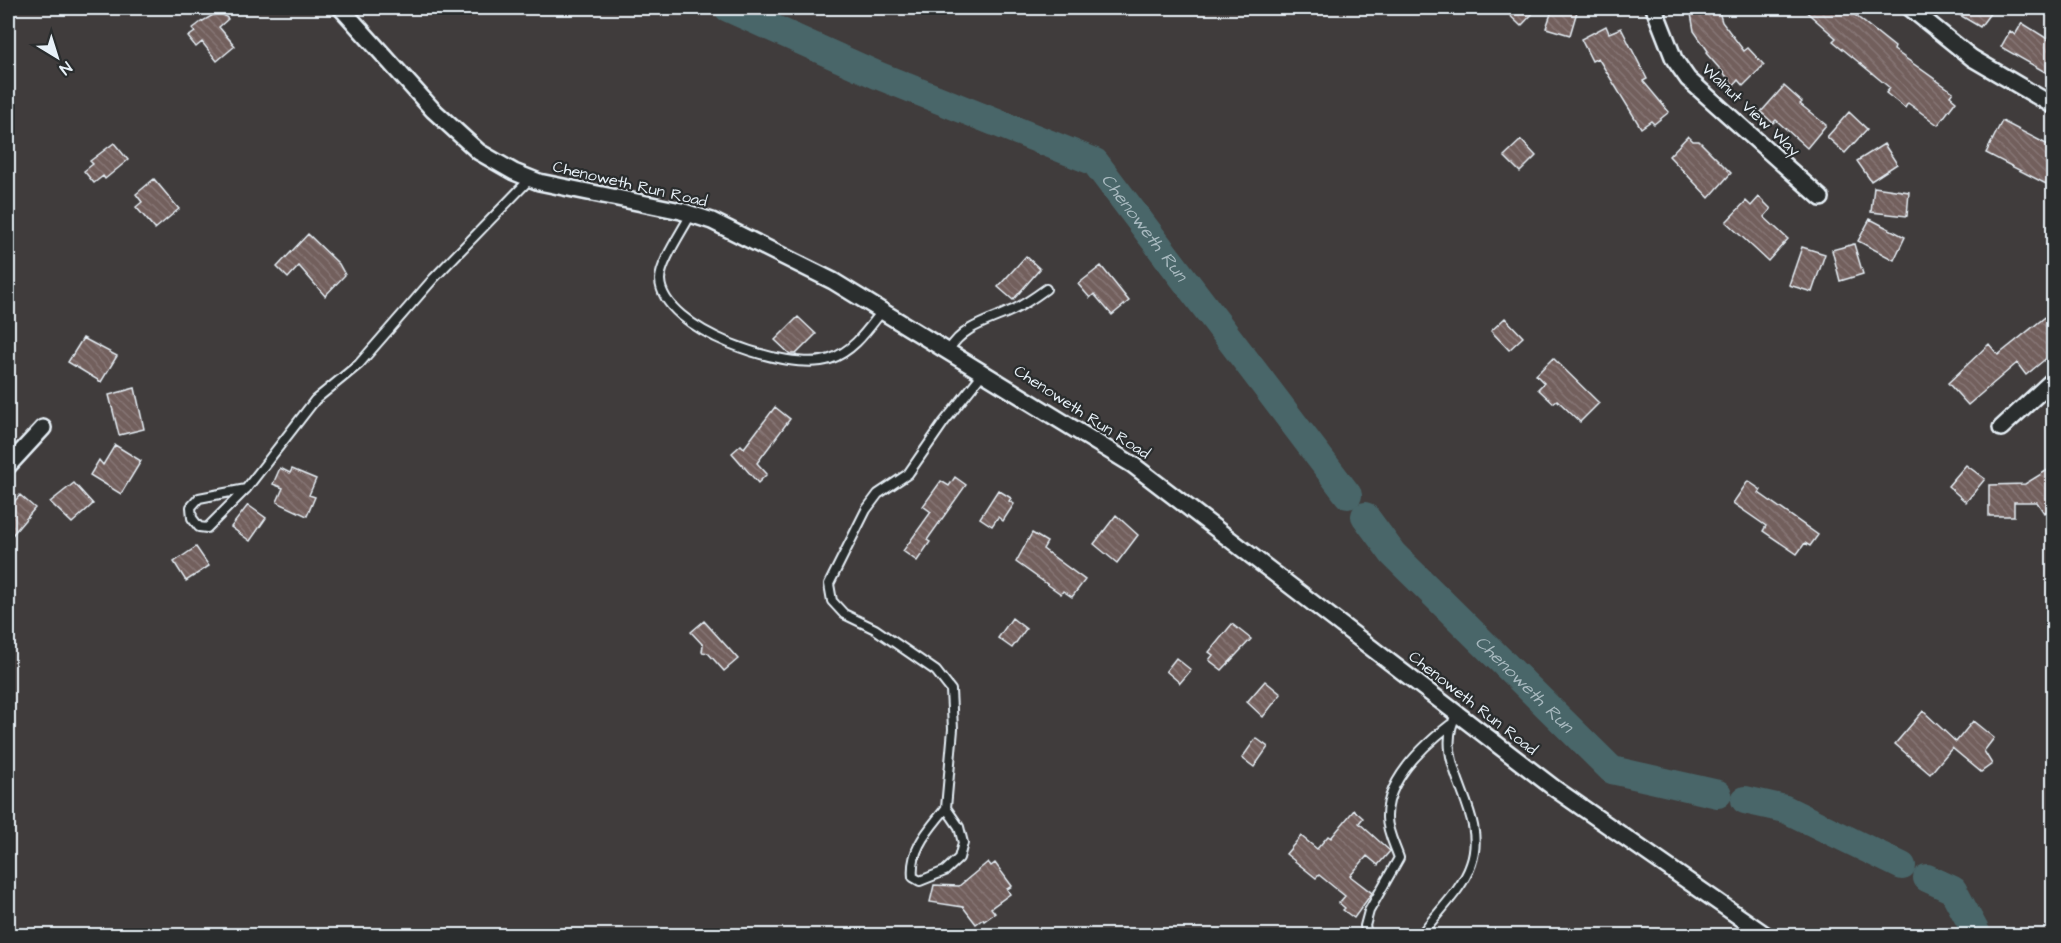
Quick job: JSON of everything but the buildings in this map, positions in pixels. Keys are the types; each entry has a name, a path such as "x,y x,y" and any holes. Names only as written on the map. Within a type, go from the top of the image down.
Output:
{"street":[{"name":"Chenoweth Run Road","path":"341,8 461,138 479,152 530,179 566,189 691,214 712,221 792,260 883,310 1133,465 1453,719 1767,936"},
{"name":"Walnut View Way","path":"1654,8 1674,59 1688,79 1821,198"},
{"path":"1910,8 1972,58 2054,106"},
{"path":"2001,428 2054,379"},
{"path":"8,466 43,428"}],"lane":[{"path":"246,489 199,498 191,507 192,518 199,527 207,528 246,489 315,400 359,363 434,278 530,179"},
{"path":"691,214 660,278 662,294 676,313 704,329 770,358 828,360 848,351 883,310"},
{"path":"949,350 955,339 965,331 1027,303 1046,289"},
{"path":"946,808 961,835 963,843 959,858 945,872 920,881 913,877 911,860 918,845 946,808 953,729 951,690 936,671 875,630 844,614 832,600 829,584 866,510 878,494 908,474 944,422 984,372"},
{"path":"1368,936 1365,926 1369,910 1399,858 1387,819 1391,797 1403,773 1429,742 1453,719"},
{"path":"1420,936 1463,879 1471,863 1475,842 1472,816 1451,762 1447,741 1453,719"}],"waterway":[{"name":"Chenoweth Run","path":"728,8 877,75 1095,162 1348,495"},
{"name":"Chenoweth Run","path":"1365,516 1393,554 1612,770 1718,794"},
{"name":"Chenoweth Run","path":"1745,800 1785,809 1902,866"},
{"name":"Chenoweth Run","path":"1927,878 1953,890 1978,936"}]}
